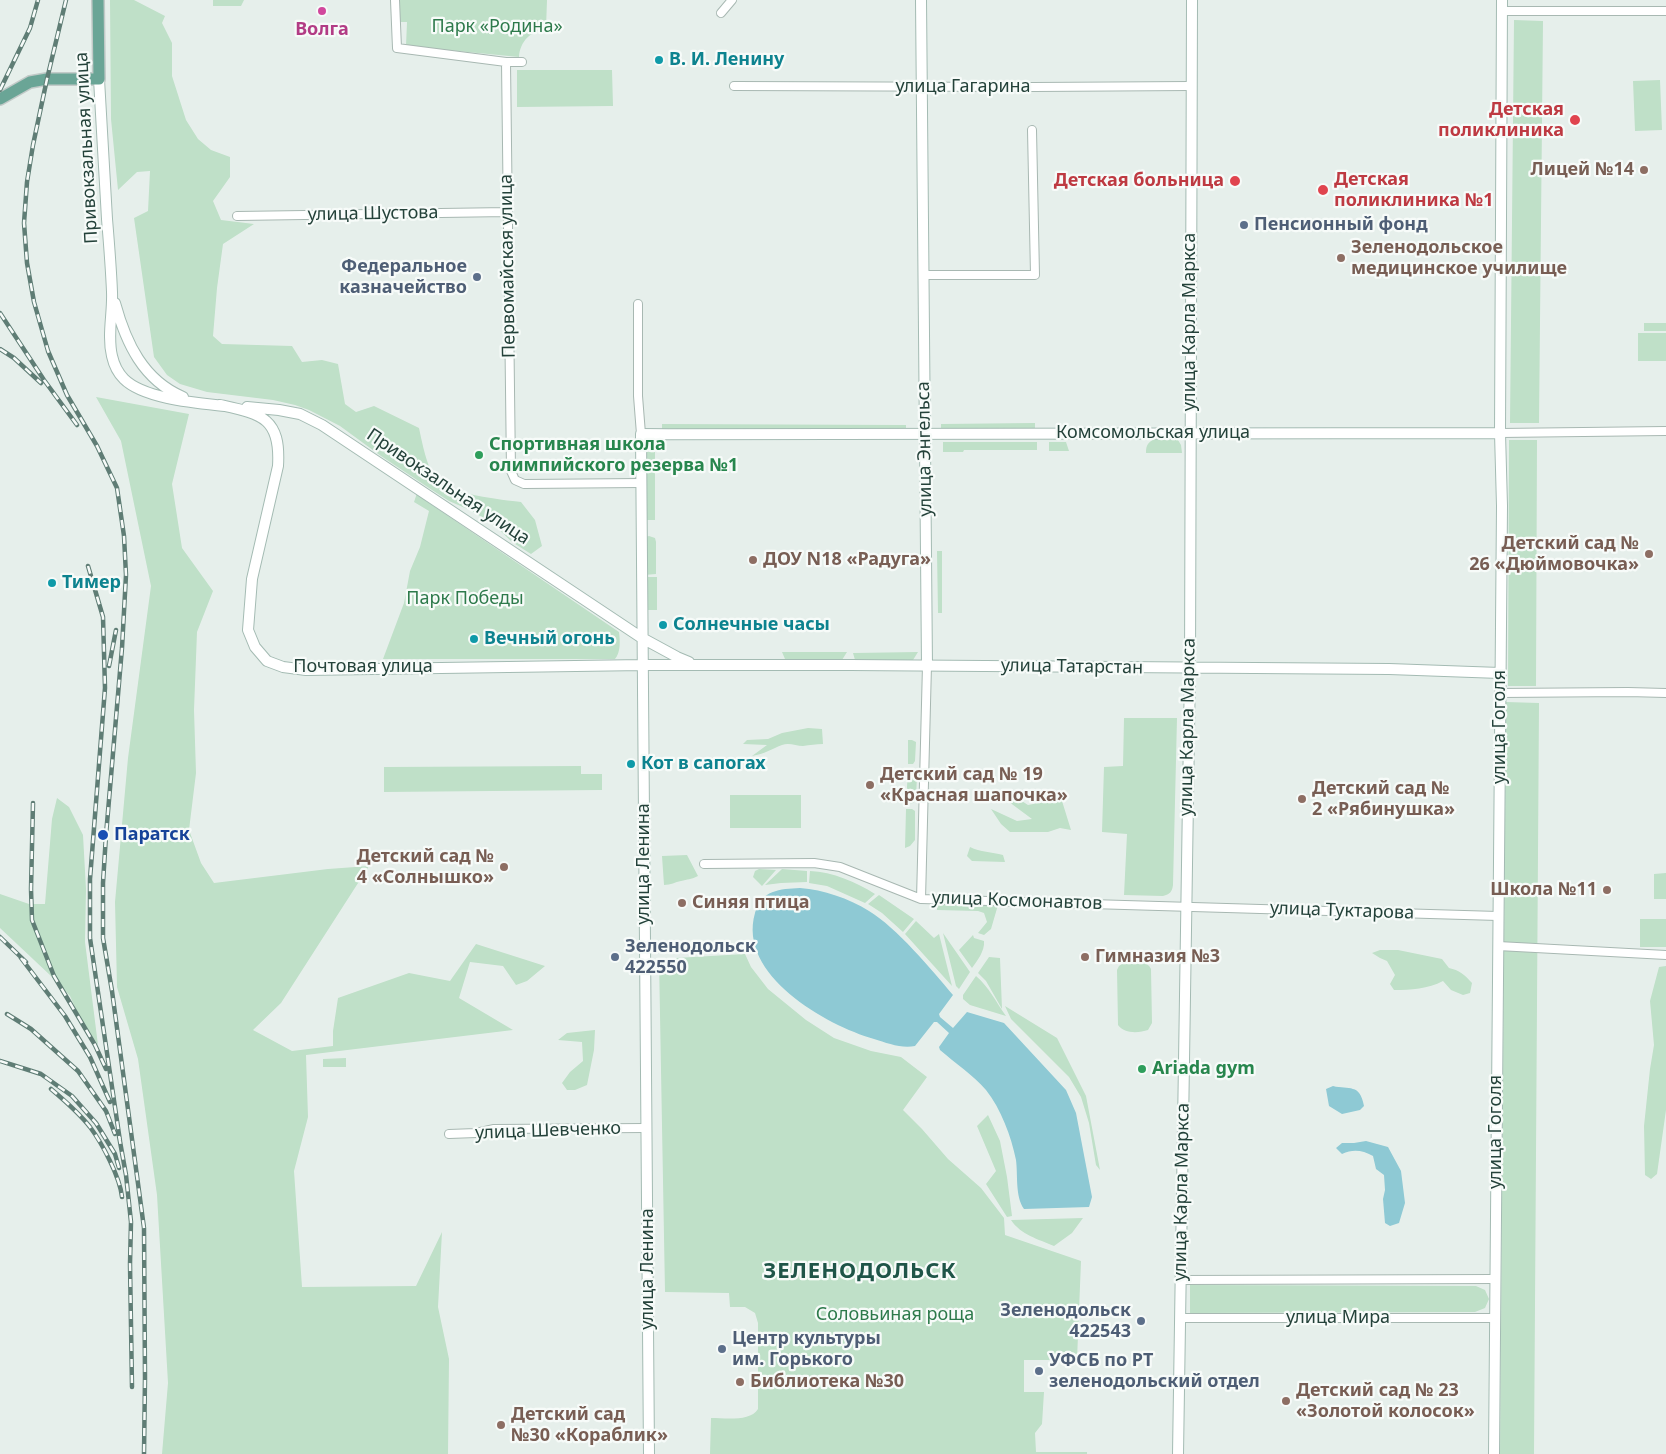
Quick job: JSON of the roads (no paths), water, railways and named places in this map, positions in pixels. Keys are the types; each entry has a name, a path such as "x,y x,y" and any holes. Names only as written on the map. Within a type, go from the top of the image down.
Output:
{"main road":[{"name":"Привокзальная улица","path":"98,0 99,79"},
{"path":"0,99 30,82 47,79 99,79"}],"street":[{"path":"395,0 397,48 506,62 522,62"},
{"path":"721,13 732,0"},
{"name":"улица Энгельса","path":"921,0 927,665 921,899"},
{"name":"улица Карла Маркса","path":"1178,1454 1190,668 1192,0"},
{"name":"улица Гоголя","path":"1494,1454 1502,506 1500,433 1502,0"},
{"path":"1502,11 1666,11"},
{"name":"Первомайская улица","path":"506,62 511,471 515,480 524,484 641,483"},
{"name":"Привокзальная улица","path":"99,79 112,294"},
{"name":"улица Гагарина","path":"734,86 1191,86"},
{"path":"923,275 1035,275 1032,130"},
{"name":"улица Шустова","path":"237,216 508,212"},
{"path":"112,294 128,342 137,358 151,376 164,387 196,402"},
{"path":"112,294 110,340 116,369 123,378 129,384 162,397 220,405"},
{"name":"улица Ленина","path":"638,304 638,396 641,434 649,1454"},
{"name":"Привокзальная улица","path":"220,405 279,410 300,414 322,425 642,638 677,658 695,665"},
{"name":"Почтовая улица","path":"220,405 253,413 267,421 275,432 279,449 278,466 252,580 249,604 248,630 255,647 267,661 283,667 306,670 643,665"},
{"name":"Комсомольская улица","path":"641,434 926,435 1666,431"},
{"name":"улица Татарстан","path":"643,665 927,665 1500,673"},
{"path":"1500,694 1666,693"},
{"name":"улица Космонавтов","path":"704,864 790,862 823,864 840,867 921,899 1186,906"},
{"name":"улица Туктарова","path":"1186,906 1498,916"},
{"path":"1498,946 1666,955"},
{"name":"улица Шевченко","path":"449,1134 494,1130 646,1128"},
{"path":"1181,1280 1495,1280"},
{"name":"улица Мира","path":"1180,1318 1495,1318"}],"water":[{"path":"800,888 827,893 844,899 861,906 880,918 935,973 953,995 939,1014 940,1017 953,1028 967,1012 1004,1023 1066,1090 1076,1113 1092,1197 1089,1207 1024,1209 1019,1198 1014,1151 1001,1114 986,1090 970,1074 940,1050 939,1047 949,1033 937,1022 934,1022 915,1046 905,1047 889,1044 854,1032 833,1022 790,994 772,976 759,957 753,936 755,913 762,900 772,892"},
{"path":"1333,1086 1357,1091 1364,1106 1360,1110 1342,1114 1329,1106 1326,1089"},
{"path":"1366,1141 1388,1147 1401,1171 1405,1203 1399,1223 1390,1226 1385,1223 1384,1175 1376,1169 1373,1156 1358,1151 1342,1154 1336,1148 1342,1143"}],"railway":[{"path":"0,90 30,28 38,0"},
{"path":"66,0 33,145 27,182 24,223 27,263 34,302 48,351 67,395 97,446 117,488 124,536 126,575 122,648 106,835 103,883 103,938 144,1228 144,1454"},
{"path":"0,313 44,380 77,425"},
{"path":"0,349 14,358 41,383"},
{"path":"88,566 103,617 105,688 90,879 90,938 120,1141"},
{"path":"109,666 116,630"},
{"path":"33,803 32,920 54,976 95,1045 106,1069"},
{"path":"0,937 26,962"},
{"path":"21,958 65,1016 90,1057 110,1102"},
{"path":"7,1014 31,1029 78,1071 106,1111 115,1134"},
{"path":"0,1061 41,1074 72,1096 96,1123 115,1154 119,1168"},
{"path":"51,1089 86,1122 95,1134 114,1170 122,1197"},
{"path":"119,1136 126,1175 131,1222 132,1387"}],"place":[{"name":"Волга","path":"322,11"},
{"name":"В. И. Ленину","path":"659,60"},
{"name":"Детская поликлиника","path":"1575,120"},
{"name":"Лицей №14","path":"1644,170"},
{"name":"Детская больница","path":"1235,181"},
{"name":"Детская поликлиника №1","path":"1323,190"},
{"name":"Пенсионный фонд","path":"1244,225"},
{"name":"Зеленодольское медицинское училище","path":"1341,258"},
{"name":"Федеральное казначейство","path":"477,277"},
{"name":"Спортивная школа олимпийского резерва №1","path":"479,455"},
{"name":"Детский сад № 26 «Дюймовочка»","path":"1649,554"},
{"name":"ДОУ N18 «Радуга»","path":"753,560"},
{"name":"Тимер","path":"52,583"},
{"name":"Солнечные часы","path":"663,625"},
{"name":"Вечный огонь","path":"474,639"},
{"name":"Кот в сапогах","path":"631,764"},
{"name":"Детский сад № 19 «Красная шапочка»","path":"870,785"},
{"name":"Детский сад № 2 «Рябинушка»","path":"1302,799"},
{"name":"Паратск","path":"103,835"},
{"name":"Детский сад № 4 «Солнышко»","path":"504,867"},
{"name":"Школа №11","path":"1607,890"},
{"name":"Синяя птица","path":"682,903"},
{"name":"Зеленодольск 422550","path":"615,957"},
{"name":"Гимназия №3","path":"1085,957"},
{"name":"Ariada gym","path":"1142,1069"},
{"name":"Зеленодольск 422543","path":"1141,1321"},
{"name":"Центр культуры им. Горького","path":"722,1349"},
{"name":"УФСБ по РТ зеленодольский отдел","path":"1039,1371"},
{"name":"Библиотека №30","path":"740,1382"},
{"name":"Детский сад № 23 «Золотой колосок»","path":"1286,1401"},
{"name":"Детский сад №30 «Кораблик»","path":"501,1425"}],"district":[{"name":"ЗЕЛЕНОДОЛЬСК","path":"860,1272"}],"park label":[{"name":"Парк «Родина»","path":"497,27"},
{"name":"Парк Победы","path":"465,599"},
{"name":"Соловьиная роща","path":"895,1315"}]}
